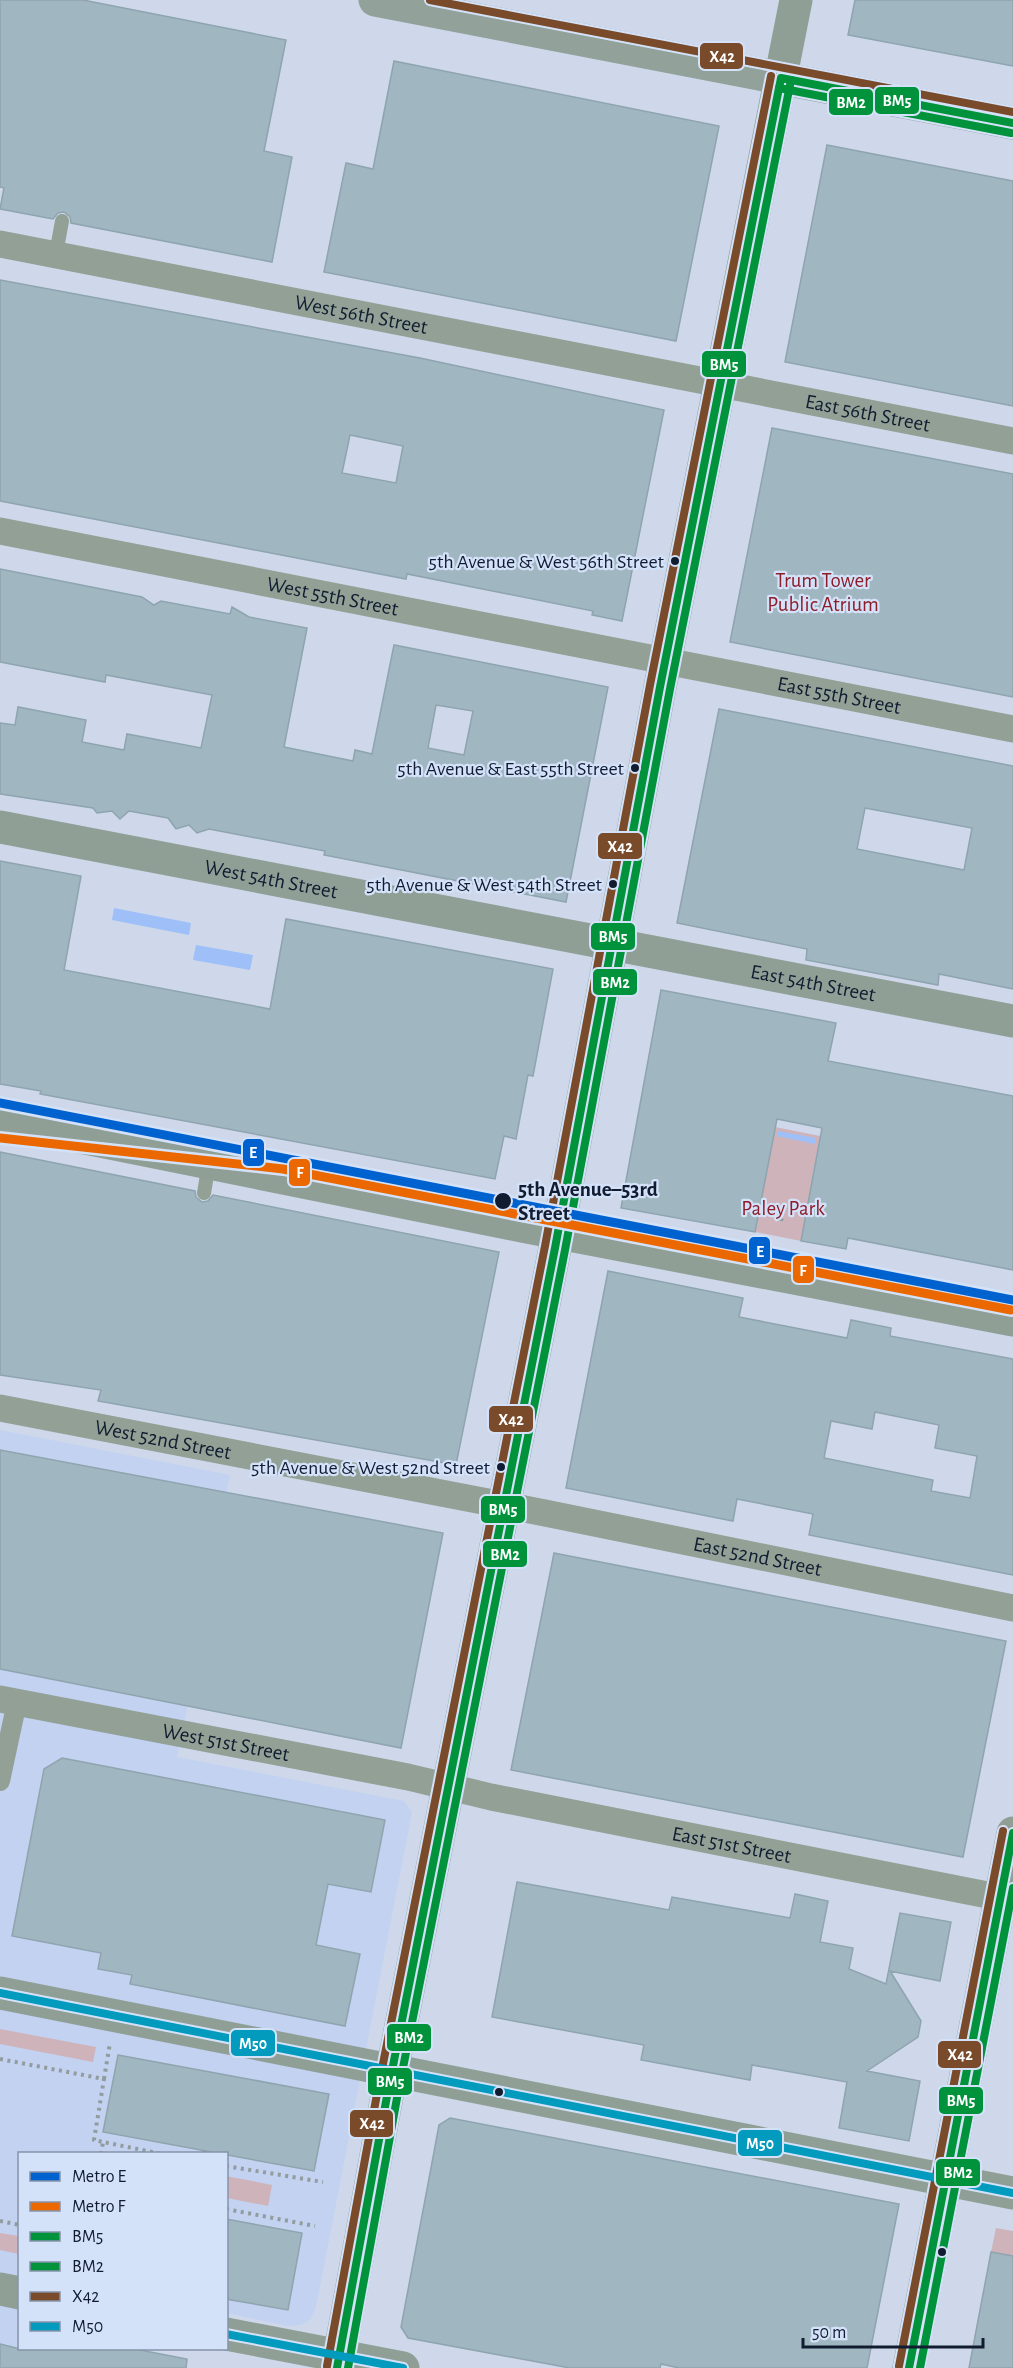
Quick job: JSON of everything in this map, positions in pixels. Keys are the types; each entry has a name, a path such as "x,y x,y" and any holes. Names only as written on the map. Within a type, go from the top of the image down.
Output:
{"main road":[{"path":"375,0 1013,123"},
{"path":"338,2362 796,0"},
{"name":"West 54th Street","path":"0,827 612,945"},
{"name":"East 54th Street","path":"612,945 1013,1021"},
{"path":"0,1121 206,1178 557,1232 1013,1320"},
{"path":"909,2368 946,2181 1007,1898 1013,1833"},
{"path":"0,1993 1013,2193"},
{"path":"0,2289 18,2293"},
{"path":"228,2334 338,2362 403,2368"}],"street":[{"name":"West 56th Street","path":"0,244 722,385"},
{"name":"East 56th Street","path":"722,385 1013,441"},
{"name":"West 55th Street","path":"0,531 666,662"},
{"name":"East 55th Street","path":"666,662 1013,729"},
{"name":"West 52nd Street","path":"0,1408 503,1506"},
{"name":"East 52nd Street","path":"503,1506 1013,1608"},
{"name":"West 51st Street","path":"9,1701 449,1786"},
{"path":"0,1781 9,1701"},
{"name":"East 51st Street","path":"449,1786 1007,1898"}],"lane":[{"path":"56,255 62,221"}],"path":[{"path":"111,2040 94,2140 152,2152"},
{"path":"0,2059 104,2079"},
{"path":"101,2152 103,2142"},
{"path":"228,2166 322,2182"},
{"path":"228,2209 315,2226"},
{"path":"0,2221 18,2225"}],"shaded area":[{"path":"0,1430 230,1475 205,1599 209,1600 177,1757 404,1801 412,1812 316,2307 310,2320 301,2325 288,2326 228,2313 228,2152 18,2152 18,2350 104,2350 100,2368 0,2368"}],"green space":[{"name":"Paley Park","path":"775,1127 820,1136 801,1241 755,1232"},
{"path":"0,2029 96,2047 93,2062 0,2044"},
{"path":"228,2176 272,2185 268,2206 228,2198"},
{"path":"996,2228 1013,2231 1013,2256 991,2252"},
{"path":"0,2233 18,2236 18,2254 0,2250"}],"water":[{"path":"114,908 191,923 189,935 112,920"},
{"path":"196,945 253,955 250,970 193,960"},
{"path":"778,1131 816,1138 815,1144 777,1136"}],"building":[{"path":"0,0 83,0 286,40 264,151 292,157 272,262 71,223 70,217 64,212 58,213 53,219 0,209 4,188 0,187"},
{"path":"855,0 1013,0 1013,66 848,35"},
{"path":"394,61 719,126 676,341 324,272 346,163 373,169"},
{"path":"827,145 1013,181 1013,406 785,362"},
{"path":"0,280 420,358 664,410 622,621 592,615 593,611 407,574 406,579 0,501","holes":["350,435 403,446 396,483 342,473"]},
{"path":"772,428 1013,474 1013,697 730,642"},
{"path":"0,569 142,597 154,605 161,601 230,614 232,607 249,617 307,628 284,747 353,761 355,750 372,754 394,645 608,687 566,902 324,855 325,851 209,829 197,833 189,825 176,829 168,818 129,811 120,819 112,811 97,813 93,808 0,794 0,723 15,725 18,707 86,720 82,742 124,750 127,734 201,748 212,695 106,675 105,682 0,662","holes":["436,705 473,711 464,755 428,748"]},
{"path":"719,709 1013,766 1013,989 939,974 938,985 806,960 807,949 677,923","holes":["865,808 972,828 964,870 857,849"]},
{"path":"0,861 81,876 64,970 270,1009 286,919 553,969 533,1076 528,1075 516,1139 504,1136 495,1179 40,1094 41,1091 0,1084"},
{"path":"661,990 836,1023 828,1061 1013,1096 1013,1270 848,1238 846,1249 801,1241 822,1128 777,1119 755,1232 621,1208"},
{"path":"0,1152 195,1191 196,1197 202,1202 208,1201 213,1195 499,1252 456,1465 98,1401 101,1390 0,1375"},
{"path":"608,1271 743,1298 739,1317 847,1338 851,1320 891,1328 890,1336 1013,1359 1013,1575 809,1535 813,1514 737,1499 733,1521 566,1488","holes":["875,1412 939,1425 935,1448 977,1456 970,1498 931,1491 933,1480 824,1458 831,1421 872,1429"]},
{"path":"0,1450 443,1533 401,1748 0,1669"},
{"path":"554,1553 1006,1641 963,1857 511,1770"},
{"path":"62,1758 385,1820 371,1892 328,1884 316,1945 360,1954 345,2026 130,1984 132,1975 98,1969 101,1953 12,1936 44,1769"},
{"path":"517,1882 669,1910 672,1897 790,1918 795,1894 828,1901 820,1942 853,1948 849,1969 886,1984 900,1913 951,1922 940,1981 890,1971 921,2021 918,2037 867,2071 920,2081 909,2141 839,2128 847,2082 752,2065 750,2080 641,2060 644,2045 492,2017"},
{"path":"118,2055 329,2094 314,2171 228,2155 228,2152 211,2152 103,2132"},
{"path":"450,2118 899,2204 867,2368 679,2368 661,2364 660,2368 570,2368 408,2338 401,2327 439,2125"},
{"path":"228,2219 302,2233 288,2310 228,2299"},
{"path":"991,2252 1013,2256 1013,2368 969,2368"},
{"path":"0,2344 18,2350 140,2350 187,2359 186,2368 0,2368"}],"metro line":[{"name":"E","path":"0,1103 1013,1300"},
{"name":"F","path":"0,1138 283,1169 1011,1310"}],"transit line":[{"name":"X42","path":"430,0 1013,112"},
{"name":"X42","path":"327,2366 377,2094 545,1246 650,685 771,76"},
{"name":"BM5","path":"781,78 1013,123"},
{"name":"BM5","path":"337,2368 387,2096 555,1248 660,687 781,78"},
{"name":"BM2","path":"348,2368 397,2098 565,1250 670,689 791,80"},
{"name":"BM2","path":"779,88 1011,133"},
{"name":"X42","path":"899,2366 1003,1831"},
{"name":"BM5","path":"909,2368 1013,1833"},
{"name":"BM2","path":"920,2368 1013,1888"},
{"name":"M50","path":"0,1993 1013,2193"},
{"name":"M50","path":"228,2334 403,2368"}],"place":[{"name":"5th Avenue & West 56th Street","path":"675,561"},
{"name":"5th Avenue & East 55th Street","path":"635,768"},
{"name":"5th Avenue & West 54th Street","path":"613,884"},
{"name":"5th Avenue–53rd Street","path":"503,1201"},
{"name":"5th Avenue & West 52nd Street","path":"501,1467"}],"park label":[{"name":"Trum Tower Public Atrium","path":"823,592"}]}
